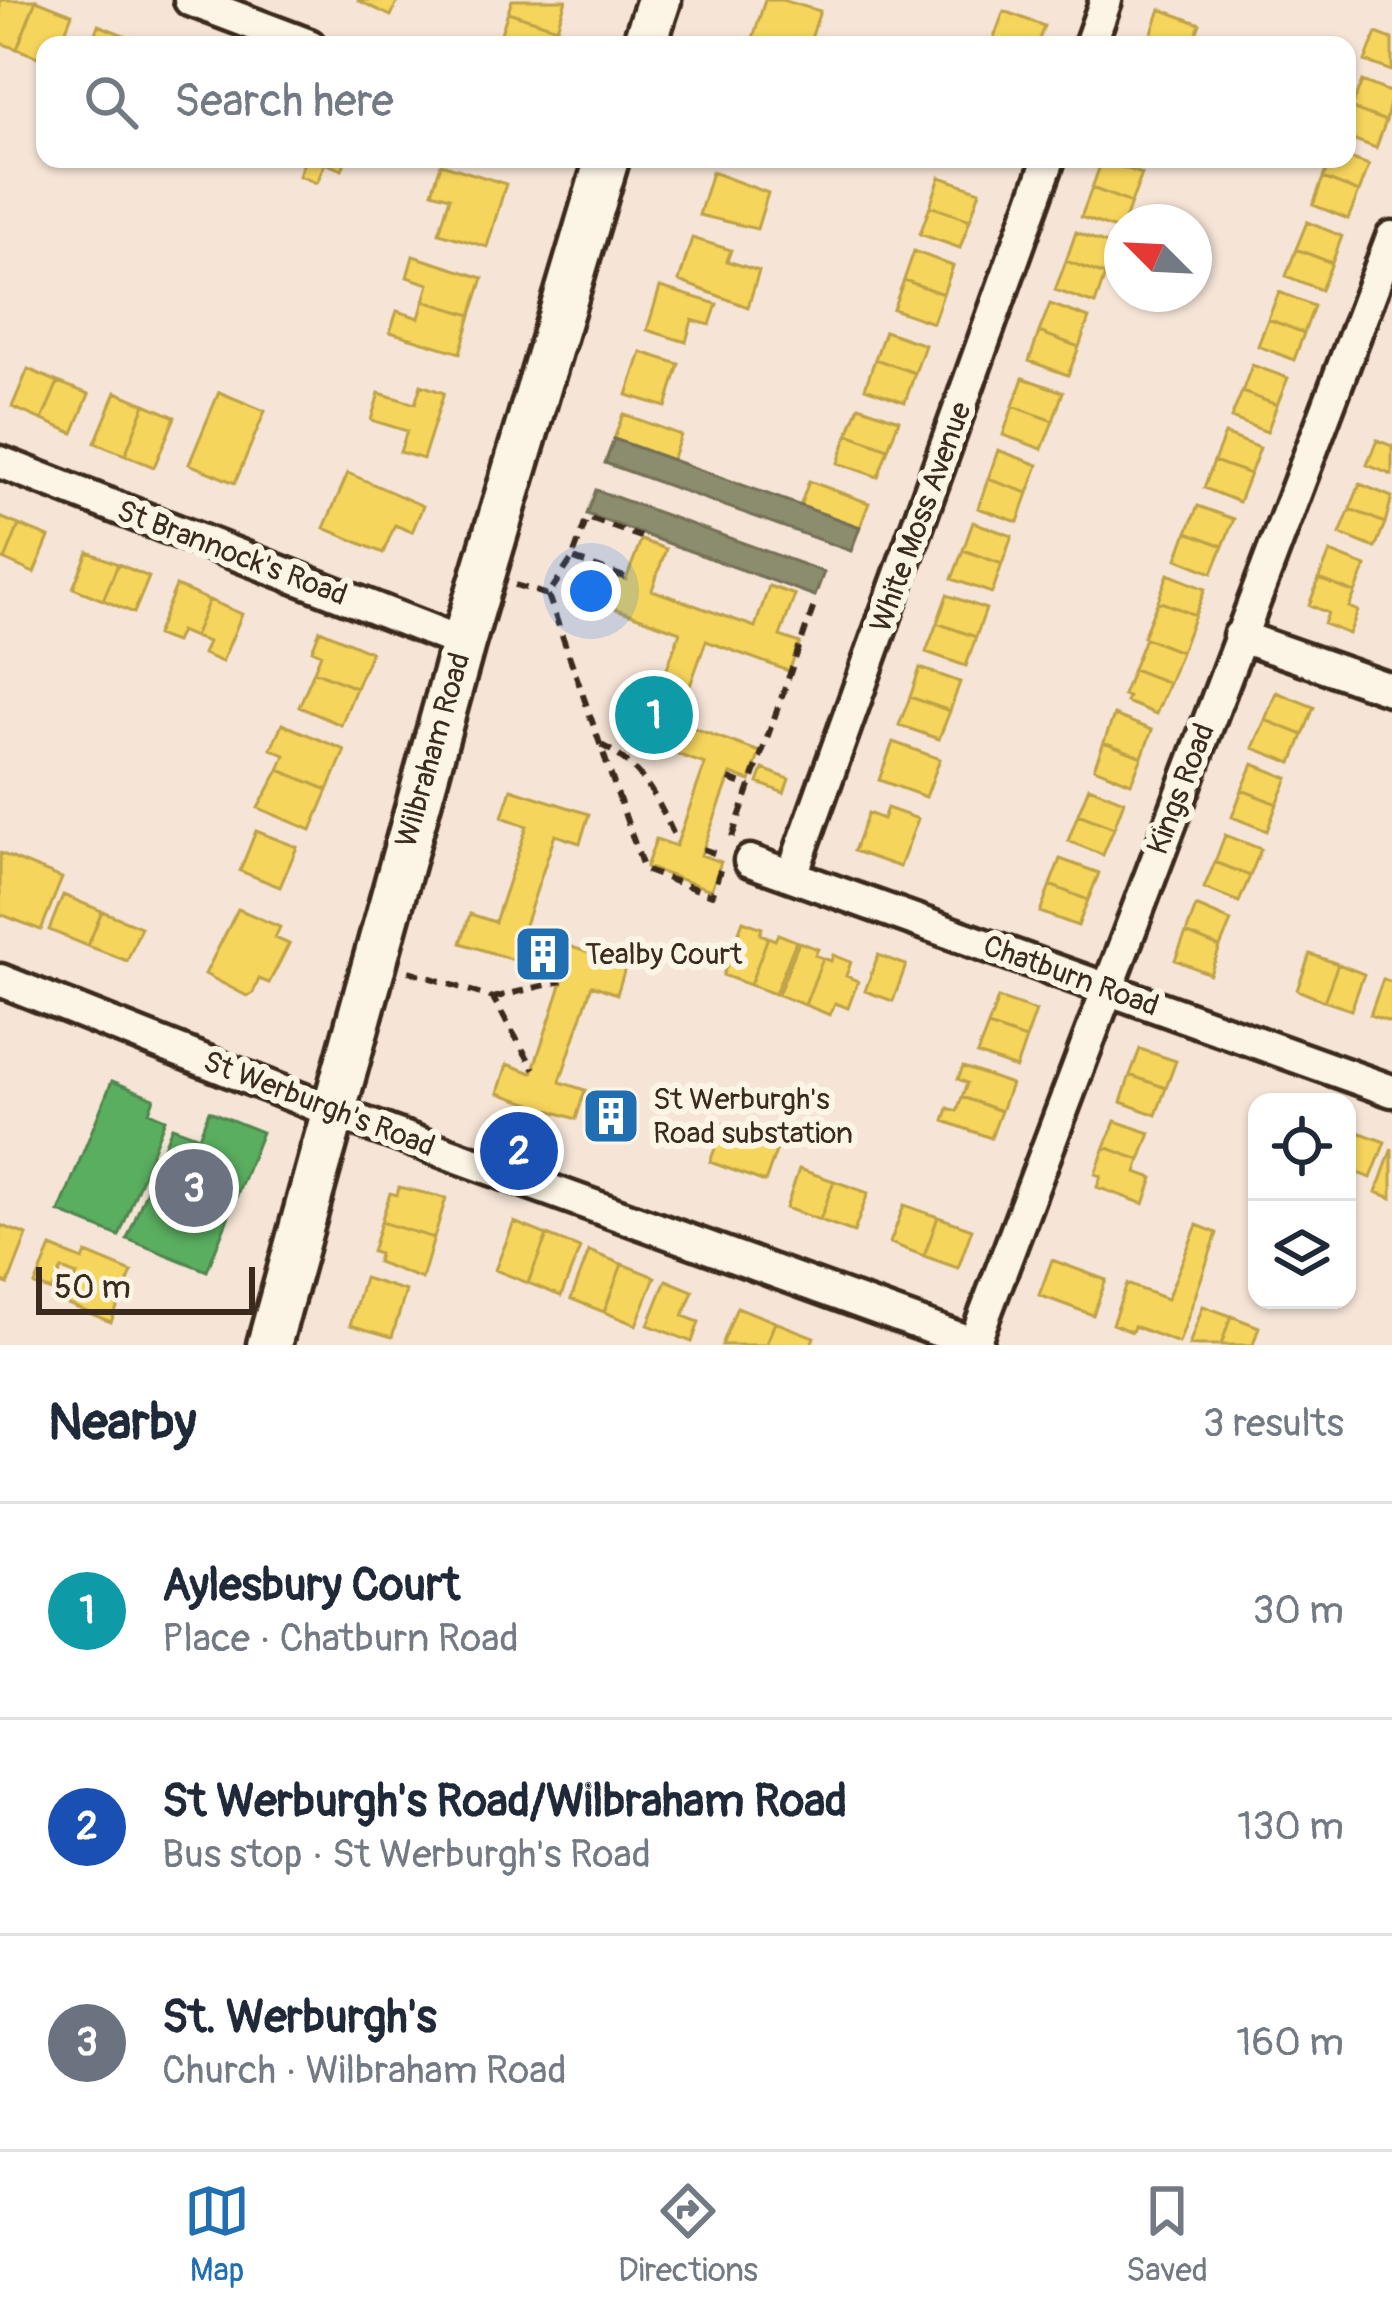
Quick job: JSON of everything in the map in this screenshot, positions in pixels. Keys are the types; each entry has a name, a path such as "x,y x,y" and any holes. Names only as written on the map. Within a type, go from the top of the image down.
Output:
{"highway":[{"path":"647,36 658,0"},
{"name":"Wilbraham Road","path":"269,1345 463,643 605,168"}],"street":[{"path":"190,0 285,36"},
{"path":"1093,36 1106,0"},
{"name":"White Moss Avenue","path":"792,875 1046,168"},
{"name":"Kings Road","path":"976,1344 1239,636 1384,279 1392,237"},
{"name":"St Brannock's Road","path":"0,462 463,643"},
{"path":"1239,636 1392,690"},
{"name":"Chatburn Road","path":"737,859 1392,1091"},
{"name":"St Werburgh's Road","path":"0,980 331,1111 976,1344"}],"path":[{"path":"548,595 572,559 586,518 641,537"},
{"path":"572,559 627,578"},
{"path":"483,575 548,595"},
{"path":"548,595 644,870 712,895 737,859 750,787 816,600"},
{"path":"601,745 625,757 644,776 677,842"},
{"path":"729,779 750,787"},
{"path":"703,850 737,859"},
{"path":"374,960 493,998 562,981"},
{"path":"493,998 534,1069"}],"building: Homes":[{"path":"0,0 36,0 17,49 0,43"},
{"path":"36,0 72,14 63,36 36,36 36,56 17,49"},
{"path":"357,0 398,0 391,16"},
{"path":"512,0 566,0 557,28 508,12"},
{"path":"765,0 820,11 812,36 754,36"},
{"path":"1160,9 1200,24 1195,36 1151,36"},
{"path":"1004,11 1044,26 1040,36 995,36"},
{"path":"508,12 557,28 555,36 500,36"},
{"path":"98,25 127,36 94,36"},
{"path":"1376,33 1392,39 1392,71 1365,61"},
{"path":"1362,81 1392,93 1386,121 1356,110"},
{"path":"1356,110 1386,121 1376,148 1356,140"},
{"path":"1356,160 1369,165 1359,192 1323,178 1327,168 1356,168"},
{"path":"302,168 323,168 317,183 299,176"},
{"path":"440,168 506,184 487,247 439,233 450,197 432,192"},
{"path":"1099,168 1142,174 1131,203 1092,188"},
{"path":"712,172 768,193 757,229 699,215"},
{"path":"940,177 980,191 970,220 930,206"},
{"path":"1323,178 1359,192 1348,219 1313,205"},
{"path":"1092,188 1131,203 1104,204 1104,225 1081,217"},
{"path":"930,206 970,220 960,248 920,234"},
{"path":"1307,222 1342,236 1332,263 1296,249"},
{"path":"1076,232 1104,243 1104,275 1066,261"},
{"path":"692,238 731,250 727,261 759,271 748,307 679,281"},
{"path":"1296,249 1332,263 1321,290 1286,276"},
{"path":"914,251 953,266 943,294 904,280"},
{"path":"413,256 483,278 471,315 424,301 429,284 407,277"},
{"path":"1066,261 1104,275 1095,304 1055,290"},
{"path":"904,280 943,294 933,323 893,309"},
{"path":"660,287 717,304 710,325 692,320 686,342 647,330"},
{"path":"1279,292 1314,306 1304,333 1268,319"},
{"path":"424,301 471,315 460,353 390,332 397,311 419,318"},
{"path":"1050,304 1089,318 1079,347 1039,332"},
{"path":"1268,319 1304,333 1294,360 1258,346"},
{"path":"885,331 925,345 915,373 875,359"},
{"path":"1039,332 1079,347 1068,375 1029,361"},
{"path":"641,352 679,364 666,407 627,395"},
{"path":"875,359 915,373 905,402 865,388"},
{"path":"1252,365 1288,378 1277,405 1242,392"},
{"path":"28,369 58,382 42,420 12,407"},
{"path":"1023,378 1063,392 1053,421 1013,406"},
{"path":"58,382 89,394 73,433 42,420"},
{"path":"421,385 444,393 423,459 400,452 407,431 371,420 379,393 415,404"},
{"path":"116,392 145,404 125,455 95,443"},
{"path":"219,392 265,411 235,483 189,464"},
{"path":"1242,392 1277,405 1267,432 1231,418"},
{"path":"145,404 175,417 154,467 125,455"},
{"path":"859,406 899,420 888,449 848,434"},
{"path":"1013,406 1053,421 1042,449 1003,435"},
{"path":"623,414 681,435 672,460 614,439"},
{"path":"848,434 888,449 878,477 838,463"},
{"path":"1225,434 1260,448 1250,474 1214,461"},
{"path":"1377,440 1392,446 1392,475 1367,465"},
{"path":"998,450 1038,465 1028,493 988,479"},
{"path":"1214,461 1250,474 1239,502 1204,488"},
{"path":"348,473 423,506 412,532 395,525 383,553 324,528"},
{"path":"988,479 1028,493 1018,522 978,508"},
{"path":"809,481 869,503 860,527 800,506"},
{"path":"1360,484 1392,497 1385,523 1350,509"},
{"path":"1198,506 1234,519 1223,546 1187,532"},
{"path":"1350,509 1385,523 1375,548 1340,534"},
{"path":"0,517 19,525 5,560 0,558"},
{"path":"973,522 1012,536 1002,564 963,550"},
{"path":"19,525 49,537 34,573 5,560"},
{"path":"1187,532 1223,546 1212,573 1177,559"},
{"path":"641,540 666,549 652,590 755,627 769,586 795,595 780,636 800,643 789,671 706,641 677,722 760,752 750,781 731,774 703,849 701,855 721,862 711,890 646,867 656,839 676,846 705,764 622,735 632,706 651,713 680,632 597,602 607,574 626,580"},
{"path":"963,550 1002,564 992,593 952,579"},
{"path":"88,552 118,564 103,600 73,588"},
{"path":"1330,552 1366,566 1355,593 1319,579"},
{"path":"118,564 149,577 134,613 103,600"},
{"path":"1168,574 1205,589 1195,615 1158,601"},
{"path":"1319,579 1355,593 1349,607 1358,611 1349,634 1324,624 1328,613 1309,605"},
{"path":"176,586 209,600 194,637 180,631 175,642 156,635"},
{"path":"947,595 986,609 976,637 937,623"},
{"path":"209,600 242,614 222,662 203,654 208,642 194,637"},
{"path":"1158,601 1195,615 1181,652 1143,637"},
{"path":"937,623 976,637 966,666 926,652"},
{"path":"320,630 371,652 356,688 314,671 321,654 312,650"},
{"path":"1145,638 1181,652 1169,683 1133,669"},
{"path":"920,668 960,682 950,711 910,697"},
{"path":"1133,669 1169,683 1156,714 1126,702 1128,697 1123,695"},
{"path":"314,671 356,688 341,725 299,707"},
{"path":"1276,692 1314,707 1303,735 1265,720"},
{"path":"910,697 950,711 939,739 899,725"},
{"path":"1114,715 1152,730 1142,757 1104,742"},
{"path":"1265,720 1303,735 1292,763 1253,748"},
{"path":"282,724 345,750 328,790 279,770 285,755 271,749"},
{"path":"893,742 940,759 926,797 879,780"},
{"path":"1104,742 1142,757 1131,783 1094,768"},
{"path":"1253,764 1288,778 1277,804 1242,790"},
{"path":"763,769 789,779 784,793 758,783"},
{"path":"279,770 328,790 311,830 258,808"},
{"path":"1089,787 1124,801 1114,828 1078,814"},
{"name":"Tealby Court","path":"511,789 589,814 580,843 555,835 523,931 626,965 617,994 592,985 561,1078 560,1082 585,1090 576,1119 498,1093 507,1064 532,1073 564,976 461,943 470,914 495,922 527,826 502,817"},
{"path":"1242,790 1277,804 1267,831 1232,817"},
{"path":"887,808 918,819 900,867 854,851 868,813 883,819"},
{"path":"1078,814 1114,828 1103,855 1068,841"},
{"path":"256,831 297,847 280,887 240,871"},
{"path":"1225,835 1261,849 1250,876 1215,862"},
{"path":"0,853 62,878 41,930 0,914"},
{"path":"1060,859 1099,873 1088,900 1050,885"},
{"path":"1215,862 1250,876 1239,902 1204,888"},
{"path":"1050,885 1088,900 1078,926 1040,912"},
{"path":"63,895 102,911 88,946 49,930"},
{"path":"1196,906 1231,921 1220,947 1186,933"},
{"path":"238,909 280,927 275,938 289,944 269,983 259,979 247,996 205,974"},
{"path":"102,911 141,927 127,961 88,946"},
{"path":"743,921 762,928 760,934 768,937 750,985 723,975"},
{"path":"1186,933 1220,947 1210,974 1175,960"},
{"path":"778,934 796,941 775,994 750,985 768,937 775,940"},
{"path":"799,942 818,949 815,955 823,958 805,1005 778,995"},
{"path":"1310,954 1338,964 1324,1001 1297,990"},
{"path":"833,955 851,962 846,976 858,981 848,1008 835,1003 830,1015 805,1005 823,958 831,961"},
{"path":"878,955 906,965 893,1001 865,991"},
{"path":"1338,964 1364,974 1351,1010 1324,1001"},
{"path":"1383,979 1392,982 1392,1023 1370,1015"},
{"path":"998,998 1036,1011 1026,1039 988,1026"},
{"path":"988,1026 1026,1039 1016,1068 977,1054"},
{"path":"1140,1049 1176,1061 1166,1088 1130,1075"},
{"path":"963,1067 1011,1084 1001,1111 962,1097 967,1083 958,1079"},
{"path":"1130,1075 1166,1088 1156,1115 1121,1102"},
{"path":"962,1097 1001,1111 991,1138 944,1121 948,1108 957,1111"},
{"name":"St Werburgh's Road substation","path":"608,1101 623,1106 615,1132 599,1126"},
{"path":"1115,1121 1150,1133 1140,1160 1105,1147"},
{"path":"724,1124 779,1143 765,1182 710,1162"},
{"path":"1358,1132 1385,1142 1371,1178 1356,1172"},
{"path":"1105,1147 1140,1160 1136,1172 1153,1178 1144,1204 1097,1187 1101,1176 1095,1174"},
{"path":"1392,1148 1392,1198 1376,1192"},
{"path":"799,1169 834,1181 820,1220 786,1208"},
{"path":"834,1181 868,1193 854,1232 820,1220"},
{"path":"399,1187 446,1198 434,1238 381,1222 390,1193 397,1195"},
{"path":"904,1205 938,1217 924,1256 890,1243"},
{"path":"938,1217 972,1229 958,1268 924,1256"},
{"path":"381,1222 434,1238 422,1279 377,1262 379,1254 372,1252"},
{"path":"514,1222 547,1235 528,1283 495,1270"},
{"path":"0,1225 27,1235 8,1284 0,1281"},
{"path":"1197,1225 1217,1233 1179,1343 1134,1326 1132,1332 1112,1324 1127,1284 1167,1299"},
{"path":"547,1235 580,1248 561,1296 528,1283"},
{"path":"51,1247 83,1260 86,1253 132,1272 111,1322 65,1303 77,1275 62,1269 52,1291 35,1285"},
{"path":"589,1251 622,1264 604,1312 571,1299"},
{"path":"1052,1260 1106,1280 1093,1315 1039,1295"},
{"path":"622,1264 655,1277 636,1325 604,1312"},
{"path":"364,1278 406,1291 392,1337 350,1325"},
{"path":"666,1280 693,1291 683,1316 699,1322 692,1342 648,1325"},
{"path":"1203,1306 1231,1316 1221,1345 1189,1345"},
{"path":"737,1307 775,1322 766,1345 722,1345"},
{"path":"1231,1316 1259,1327 1253,1345 1221,1345"},
{"path":"775,1322 814,1337 811,1345 766,1345"}],"building: Public":[{"path":"112,1081 154,1098 149,1112 165,1119 119,1236 59,1212"},
{"path":"209,1111 262,1132 207,1271 127,1239 172,1127 199,1137"}],"building: Industry":[{"path":"614,439 860,527 851,551 605,463"},
{"path":"596,490 824,572 815,596 587,514"}],"place":[{"name":"Aylesbury Court","path":"654,715"},
{"name":"Tealby Court","path":"543,954"},
{"name":"St Werburgh's Road substation","path":"611,1116"},
{"name":"St Werburgh's Road/Wilbraham Road","path":"519,1151"},
{"name":"St. Werburgh's","path":"194,1188"}]}
